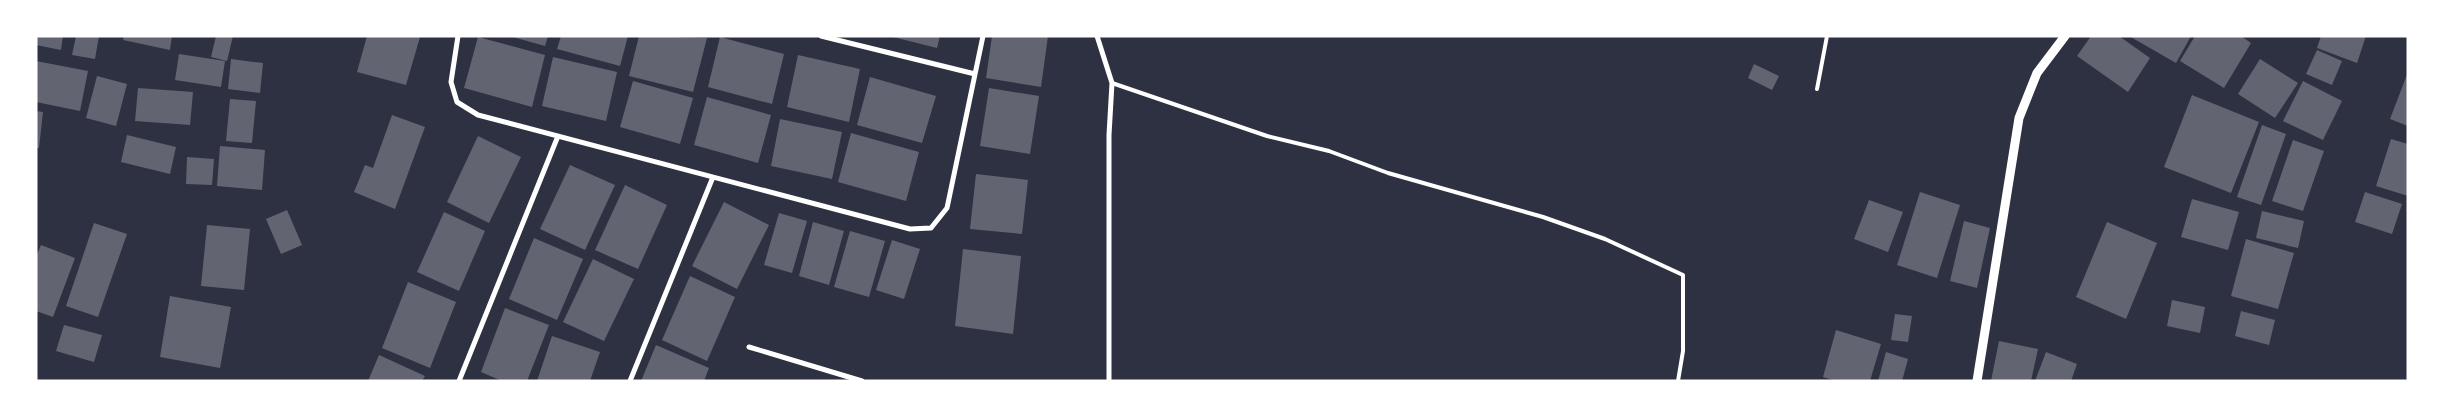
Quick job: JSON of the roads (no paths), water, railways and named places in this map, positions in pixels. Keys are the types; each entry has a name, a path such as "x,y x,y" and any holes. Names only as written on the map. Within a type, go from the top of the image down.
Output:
{"street":[{"path":"458,36 451,82 457,102 478,115 910,228 931,228 947,208 983,36"},
{"path":"821,36 975,74"},
{"path":"1097,36 1112,83 1109,135 1110,381"},
{"path":"1977,381 2019,118 2038,73 2065,36"},
{"path":"459,381 558,136"},
{"path":"630,381 713,177"},
{"path":"749,347 862,381"}],"lane":[{"path":"1817,89 1827,36"},
{"path":"1112,83 1267,136 1328,151 1388,173 1543,217 1605,239 1683,275 1683,351 1678,381"}]}
